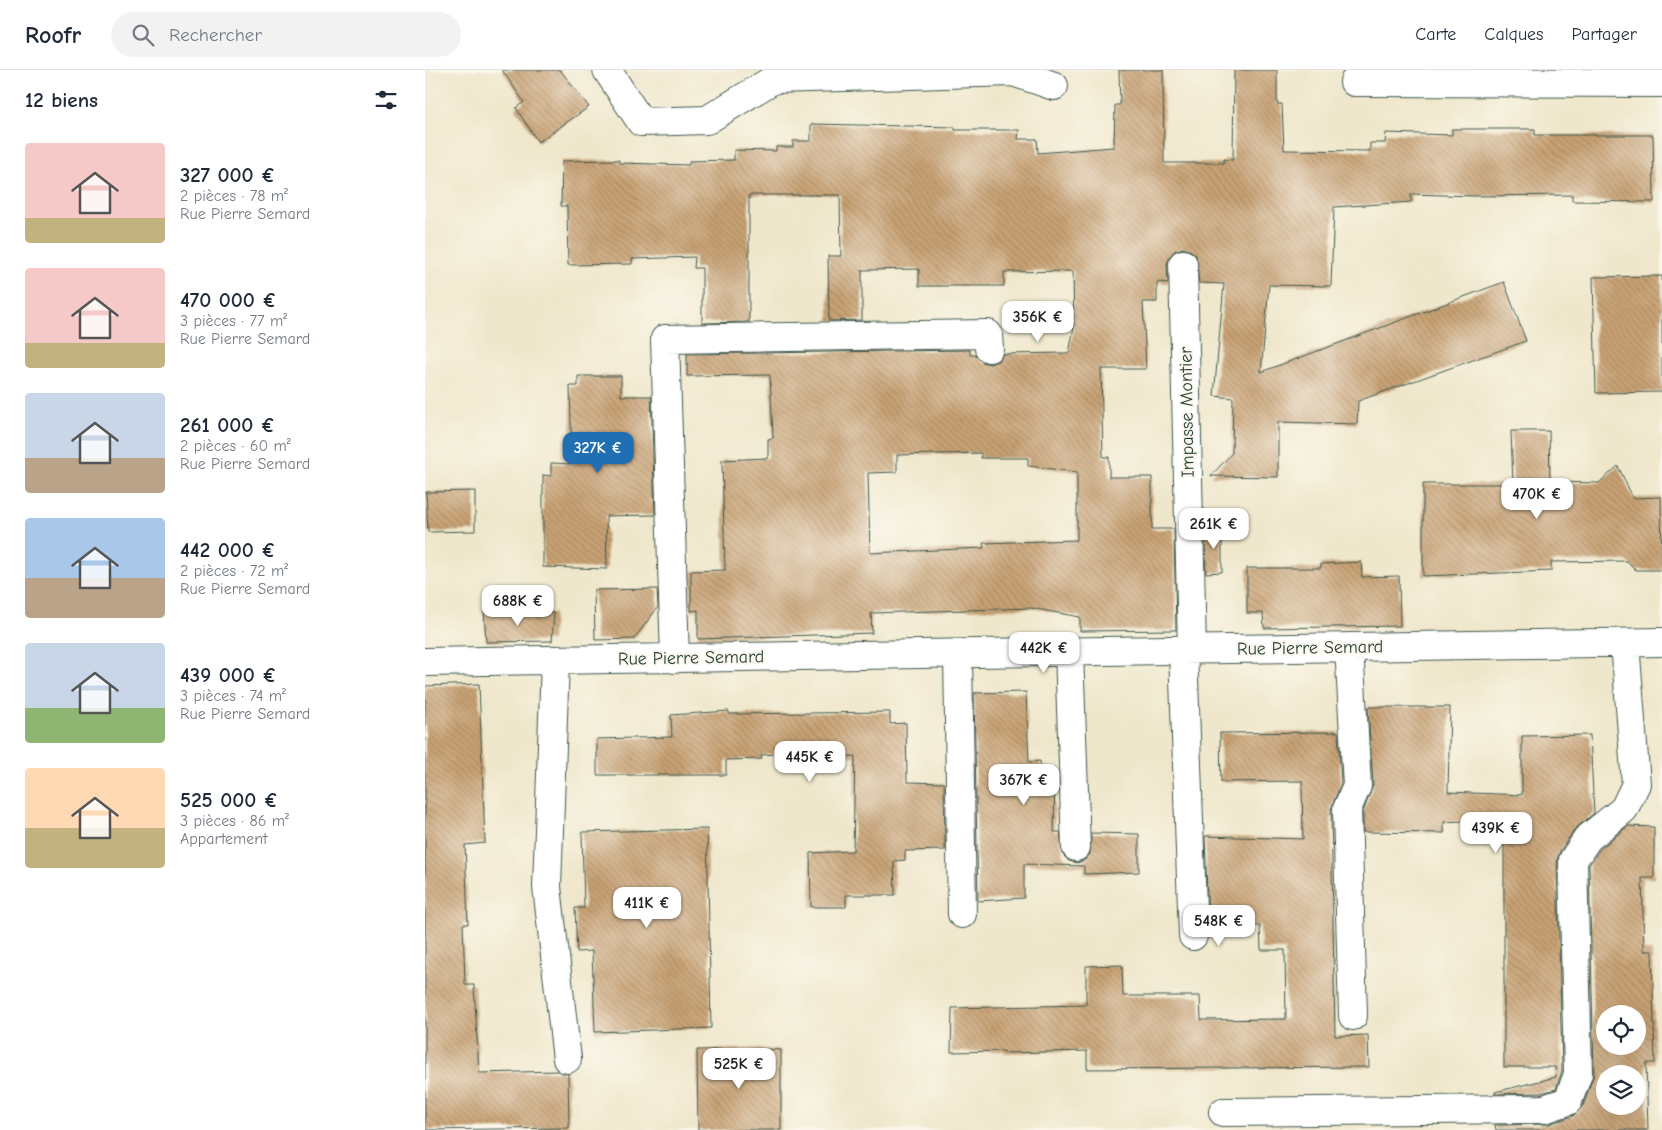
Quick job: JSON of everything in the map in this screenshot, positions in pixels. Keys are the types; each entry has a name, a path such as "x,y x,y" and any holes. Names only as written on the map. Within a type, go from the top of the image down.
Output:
{"street":[{"path":"607,70 641,122 707,120 775,79 835,73 1013,72 1054,86"},
{"path":"1354,82 1622,77 1662,84"},
{"name":"Impasse Montier","path":"1183,264 1193,936"},
{"path":"675,659 665,339 988,334 989,348"},
{"name":"Rue Pierre Semard","path":"425,662 1662,642"},
{"path":"1223,1112 1544,1109 1568,1100 1579,1074 1573,860 1587,838 1623,808 1636,784 1625,643"},
{"path":"1349,647 1357,786 1347,809 1353,1016"},
{"path":"1069,652 1076,847"},
{"path":"958,654 962,914"},
{"path":"555,661 547,887 567,1059"}],"building":[{"path":"502,70 560,70 589,107 538,142 516,108 524,102"},
{"path":"1119,70 1163,70 1164,163 1224,163 1224,159 1233,160 1234,70 1277,70 1277,104 1282,104 1284,150 1370,151 1370,143 1385,143 1386,133 1452,135 1452,129 1535,129 1535,135 1653,135 1654,202 1572,201 1572,195 1475,196 1411,194 1411,202 1334,207 1331,286 1269,285 1261,372 1504,282 1526,341 1358,401 1357,424 1278,422 1278,477 1211,476 1232,453 1233,398 1214,396 1224,284 1199,283 1196,255 1183,248 1174,251 1167,264 1168,283 1157,282 1157,302 1143,302 1146,369 1101,369 1103,457 1109,457 1109,477 1152,477 1152,529 1174,529 1176,630 1080,631 1080,617 1031,608 871,613 872,633 698,639 698,610 691,611 691,571 725,570 722,460 768,458 768,439 773,438 770,375 687,376 687,354 970,350 970,355 975,355 982,362 990,364 998,361 1003,354 1069,353 1074,327 1073,271 1004,272 1004,286 919,286 919,269 862,270 862,320 829,321 828,256 841,256 840,195 749,195 749,322 702,323 702,268 694,268 695,257 632,259 632,264 568,265 567,206 561,206 562,161 619,160 619,163 689,165 689,161 734,160 734,150 776,151 776,147 793,147 793,141 811,141 811,124 955,127 955,130 1019,130 1018,139 1037,139 1038,153 1114,147 1115,105 1120,105","holes":["981,453 981,458 1028,458 1028,466 1077,472 1077,540 983,543 984,548 870,553 868,473 897,472 897,455"]},
{"path":"1662,276 1662,392 1596,393 1593,277"},
{"path":"578,376 621,376 621,396 651,396 655,515 606,516 607,569 543,567 543,475 551,476 551,463 572,464 570,386 578,386"},
{"path":"1511,431 1549,431 1550,482 1599,483 1618,466 1633,498 1661,497 1662,570 1636,570 1627,561 1551,562 1551,571 1423,576 1423,484 1513,484"},
{"path":"475,491 475,531 428,532 426,492"},
{"path":"1205,528 1222,528 1222,572 1206,573"},
{"path":"1361,562 1362,577 1399,576 1400,626 1264,628 1263,613 1247,613 1247,568 1321,568 1321,564"},
{"path":"657,589 658,607 634,639 595,640 594,590"},
{"path":"484,611 554,613 552,641 486,642"},
{"path":"479,684 485,843 465,845 468,924 463,924 465,985 474,985 479,1073 558,1071 568,1074 569,1128 425,1130 425,686"},
{"path":"1026,692 1029,762 1040,761 1041,769 1055,768 1054,832 1060,832 1063,855 1069,861 1077,863 1085,860 1090,854 1091,833 1139,834 1139,872 1084,874 1084,866 1024,864 1024,898 978,901 974,693"},
{"path":"1368,707 1450,707 1448,792 1522,795 1522,736 1590,735 1594,813 1575,829 1560,851 1557,860 1562,1071 1556,1089 1541,1093 1495,1094 1495,1092 1556,1077 1555,1067 1504,1067 1504,819 1444,822 1444,833 1363,832 1363,812 1373,785"},
{"path":"729,711 729,714 890,712 890,724 906,723 907,782 944,783 945,850 905,851 905,860 894,861 895,895 846,895 846,907 811,907 810,853 853,851 855,756 820,758 820,752 761,755 762,759 726,760 726,775 597,775 597,739 672,737 671,715"},
{"path":"1338,732 1341,783 1331,809 1335,1036 1368,1035 1369,1067 1087,1069 1087,1051 951,1052 952,1008 1086,1005 1086,966 1122,965 1123,996 1200,996 1201,1020 1286,1019 1285,950 1261,950 1260,926 1208,926 1205,836 1303,839 1302,781 1221,782 1220,733"},
{"path":"1628,826 1654,827 1654,878 1642,878 1644,951 1652,951 1655,1063 1646,1063 1648,1130 1496,1130 1495,1125 1549,1124 1573,1116 1583,1106 1594,1074 1589,865 1600,849"},
{"path":"707,829 711,1028 595,1032 592,951 577,952 575,908 584,908 582,832"},
{"path":"697,1050 781,1050 781,1130 698,1130"}]}
